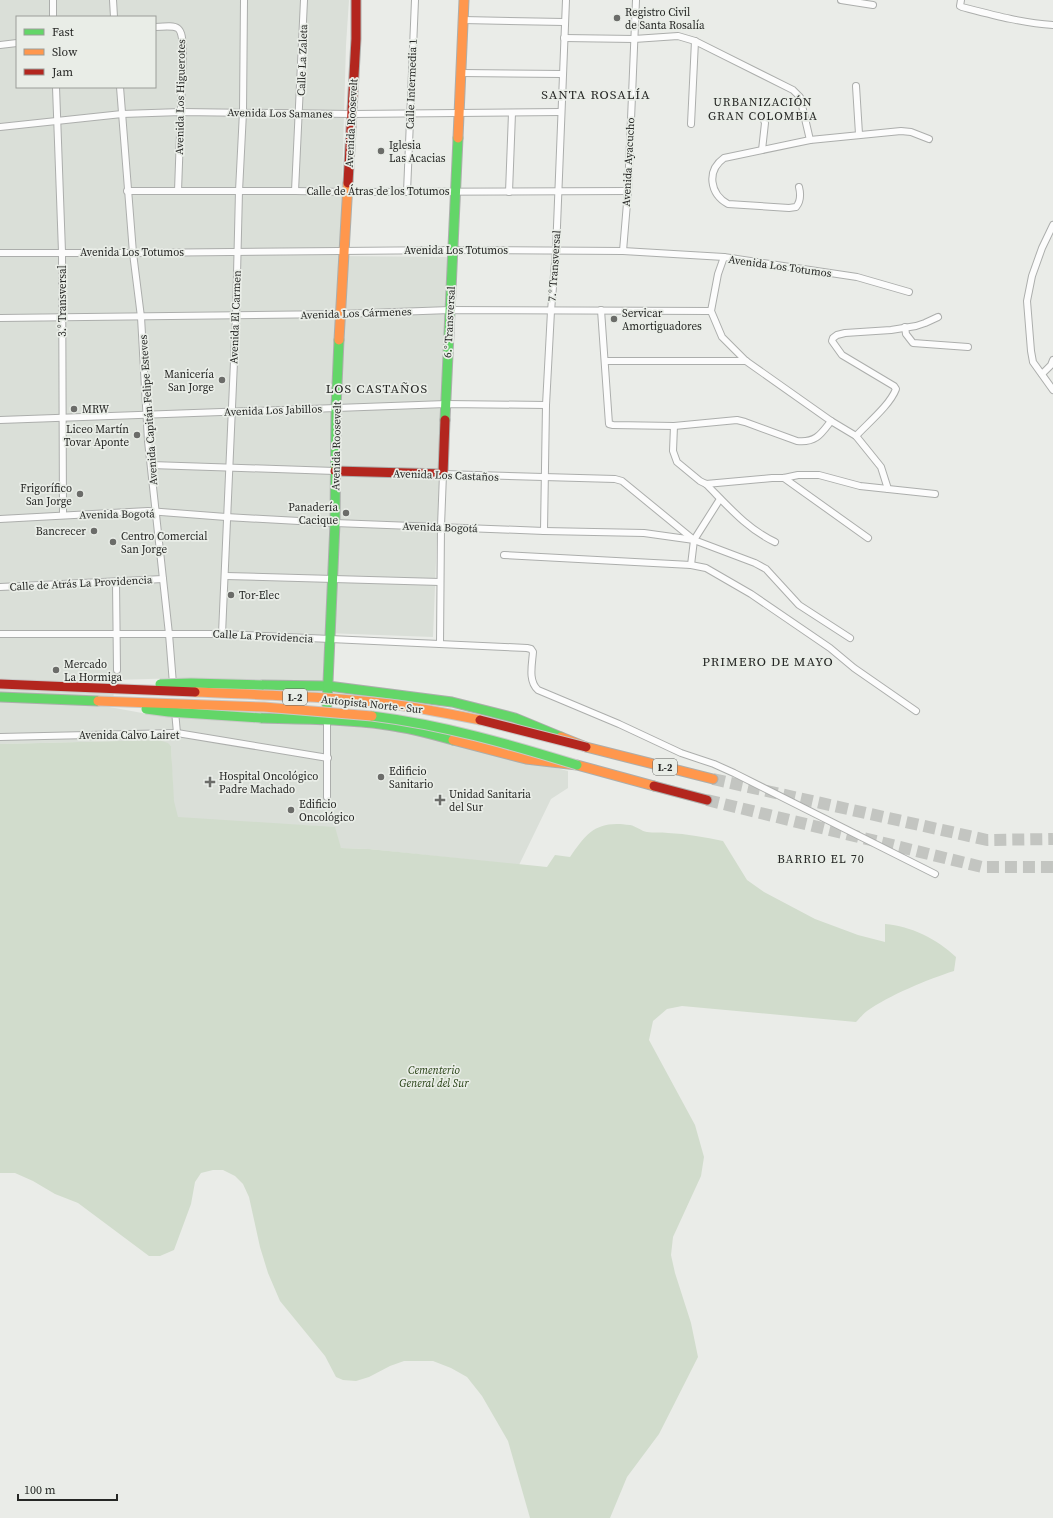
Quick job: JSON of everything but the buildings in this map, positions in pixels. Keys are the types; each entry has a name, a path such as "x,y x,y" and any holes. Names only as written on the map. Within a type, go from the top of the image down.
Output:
{"main road":[{"name":"Avenida Roosevelt","path":"327,719 335,522 336,408 352,114 356,0"},
{"name":"6.° Transversal","path":"443,474 455,191 462,73 464,0"},
{"name":"Avenida Los Castaños","path":"335,471 443,474"},
{"path":"129,690 158,684 185,683 328,686 452,702 515,718 586,747"},
{"name":"Autopista Norte - Sur","path":"0,684 293,696 389,704 418,708 488,722 712,779"},
{"name":"Autopista Norte - Sur","path":"0,697 185,703 298,709 375,716 432,725 472,734 577,765 707,800"},
{"path":"98,701 169,712 261,718 327,719 388,725 424,732 526,759 577,765"}],"street":[{"path":"53,0 53,16"},
{"path":"113,0 114,16"},
{"name":"Avenida El Carmen","path":"222,634 226,576 226,518 230,467 236,316 239,191 243,112 244,0"},
{"name":"Calle La Zaleta","path":"295,191 300,114 304,0"},
{"name":"Calle Intermedia 1","path":"407,192 415,0"},
{"name":"7.° Transversal","path":"544,531 546,406 556,252 566,0"},
{"name":"Avenida Ayacucho","path":"623,251 628,191 636,0"},
{"path":"841,0 873,5"},
{"path":"960,3 1011,20 1031,24 1053,25"},
{"path":"463,20 564,22"},
{"name":"Avenida Los Higuerotes","path":"156,27 174,27 179,28 181,32 183,51 178,191"},
{"path":"564,38 634,39 678,36 695,41 793,90 800,97 810,140"},
{"path":"691,124 695,41"},
{"path":"0,45 16,43"},
{"path":"462,73 562,74"},
{"path":"856,86 859,134"},
{"name":"3.° Transversal","path":"56,88 62,252 63,515"},
{"name":"Avenida Capitán Felipe Esteves","path":"120,88 127,191 141,317 148,414 148,441 169,634 176,733"},
{"name":"Avenida Los Samanes","path":"0,127 122,114 181,112 459,114 561,112"},
{"path":"509,192 512,113"},
{"path":"762,150 765,123 763,118"},
{"path":"799,187 801,196 796,207 789,208 728,204 720,199 714,190 713,170 717,163 724,158 810,140 901,131 910,132 929,139"},
{"name":"Calle de Átras de los Totumos","path":"127,191 628,191"},
{"path":"1053,224 1042,248 1032,276 1027,301 1033,362 1053,390"},
{"name":"Avenida Los Totumos","path":"0,252 133,253 344,250 556,252 623,251 724,258 858,277 909,292"},
{"path":"724,258 718,274 711,311 722,337 746,361 830,421 856,436 881,467 888,489"},
{"name":"Avenida Los Cármenes","path":"0,318 62,316 236,316 450,310 711,311"},
{"path":"601,310 609,424 614,426 674,426 737,420 803,442 813,440 822,432 830,421"},
{"path":"856,436 884,406 894,394 896,389 894,386 842,355 835,347 832,341 833,338 837,335 845,333 891,330 925,323 938,317"},
{"path":"905,327 906,334 913,342 968,347"},
{"path":"605,360 746,361"},
{"path":"1042,374 1051,365 1053,360"},
{"name":"Avenida Los Jabillos","path":"0,420 446,404 546,406"},
{"path":"674,426 674,451 676,462 706,484 744,522 765,538 774,542"},
{"name":"Avenida Los Castaños","path":"151,465 335,471"},
{"name":"Avenida Los Castaños","path":"443,474 615,479 622,481 694,540"},
{"name":"6.° Transversal","path":"440,644 443,474"},
{"path":"706,484 784,478 798,475 819,475 860,486 934,494"},
{"path":"784,478 868,538"},
{"path":"691,565 694,540 720,499"},
{"name":"Avenida Bogotá","path":"0,519 148,511 226,518 544,531 644,533 694,540 755,563 766,570 799,605 850,638"},
{"path":"504,556 691,565 706,568 751,594 830,648 854,668 916,710"},
{"path":"226,576 440,582"},
{"name":"Calle de Atrás La Providencia","path":"0,587 163,579"},
{"path":"116,582 117,670"},
{"name":"Calle La Providencia","path":"0,634 222,634 531,649 533,652 532,678 534,686 538,690 619,724 680,753 714,764 734,773 935,874"},
{"name":"Avenida Roosevelt","path":"327,719 327,797"},
{"name":"Avenida Calvo Lairet","path":"0,737 176,733 328,758"}],"shaded area":[{"path":"0,0 349,0 346,45 340,256 448,257 433,637 325,633 323,681 183,678 113,680 114,704 104,706 153,715 276,718 412,733 568,771 568,788 551,799 519,865 369,849 341,848 323,828 315,826 174,819 171,746 159,740 0,744"}],"green space":[{"name":"Cementerio General del Sur","path":"159,740 168,743 171,746 174,801 178,817 335,827 341,848 369,849 547,867 555,855 570,857 588,835 601,826 609,824 630,825 647,832 675,833 703,837 723,841 747,880 764,892 815,919 858,935 885,942 885,924 904,927 932,939 949,950 956,957 954,971 921,983 897,994 867,1011 856,1022 682,1006 667,1009 653,1021 649,1040 695,1125 704,1157 701,1176 673,1237 671,1255 675,1273 691,1323 698,1357 659,1434 627,1477 610,1518 530,1518 508,1441 482,1396 467,1377 451,1368 433,1361 404,1361 390,1366 369,1377 356,1381 343,1380 336,1377 325,1356 280,1301 268,1273 260,1247 249,1197 243,1184 235,1176 223,1170 213,1170 201,1173 195,1182 191,1204 174,1250 160,1256 149,1256 78,1203 55,1194 33,1181 15,1173 0,1173 0,744"}],"tunnel":[{"path":"713,779 987,840 1053,839"},
{"path":"707,800 982,867 1053,867"}],"traffic: fast":[{"path":"445,420 458,138"},
{"path":"327,705 335,523 336,408 339,340"},
{"path":"160,684 191,683 262,685"},
{"path":"262,685 328,686 452,702 515,718 561,737"},
{"path":"0,697 98,701"},
{"path":"146,709 261,718"},
{"path":"372,716 424,724 476,736 577,765"},
{"path":"261,718 371,723 412,729 453,740"}],"traffic: slow":[{"path":"458,138 464,0"},
{"path":"339,340 348,183"},
{"path":"195,692 366,701 413,707 480,720"},
{"path":"98,701 264,707 372,716"},
{"path":"561,737 586,747 713,779"},
{"path":"453,740 526,759 577,765 654,786"}],"traffic: jam":[{"path":"348,183 356,39 356,0"},
{"path":"335,471 443,474 445,420"},
{"path":"0,684 195,692"},
{"path":"480,720 586,747"},
{"path":"654,786 707,800"}],"place":[{"name":"Registro Civil de Santa Rosalía","path":"617,18"},
{"name":"Iglesia Las Acacias","path":"381,151"},
{"name":"Servicar Amortiguadores","path":"614,319"},
{"name":"Manicería San Jorge","path":"222,380"},
{"name":"MRW","path":"74,409"},
{"name":"Liceo Martín Tovar Aponte","path":"137,435"},
{"name":"Frigorífico San Jorge","path":"80,494"},
{"name":"Panadería Cacique","path":"346,513"},
{"name":"Bancrecer","path":"94,531"},
{"name":"Centro Comercial San Jorge","path":"113,542"},
{"name":"Tor-Elec","path":"231,595"},
{"name":"Mercado La Hormiga","path":"56,670"},
{"name":"Edificio Sanitario","path":"381,777"},
{"name":"Hospital Oncológico Padre Machado","path":"210,782"},
{"name":"Unidad Sanitaria del Sur","path":"440,800"},
{"name":"Edificio Oncológico","path":"291,810"}],"district":[{"name":"SANTA ROSALÍA","path":"596,94"},
{"name":"URBANIZACIÓN GRAN COLOMBIA","path":"763,109"},
{"name":"LOS CASTAÑOS","path":"377,388"},
{"name":"PRIMERO DE MAYO","path":"768,661"},
{"name":"BARRIO EL 70","path":"821,859"}]}
